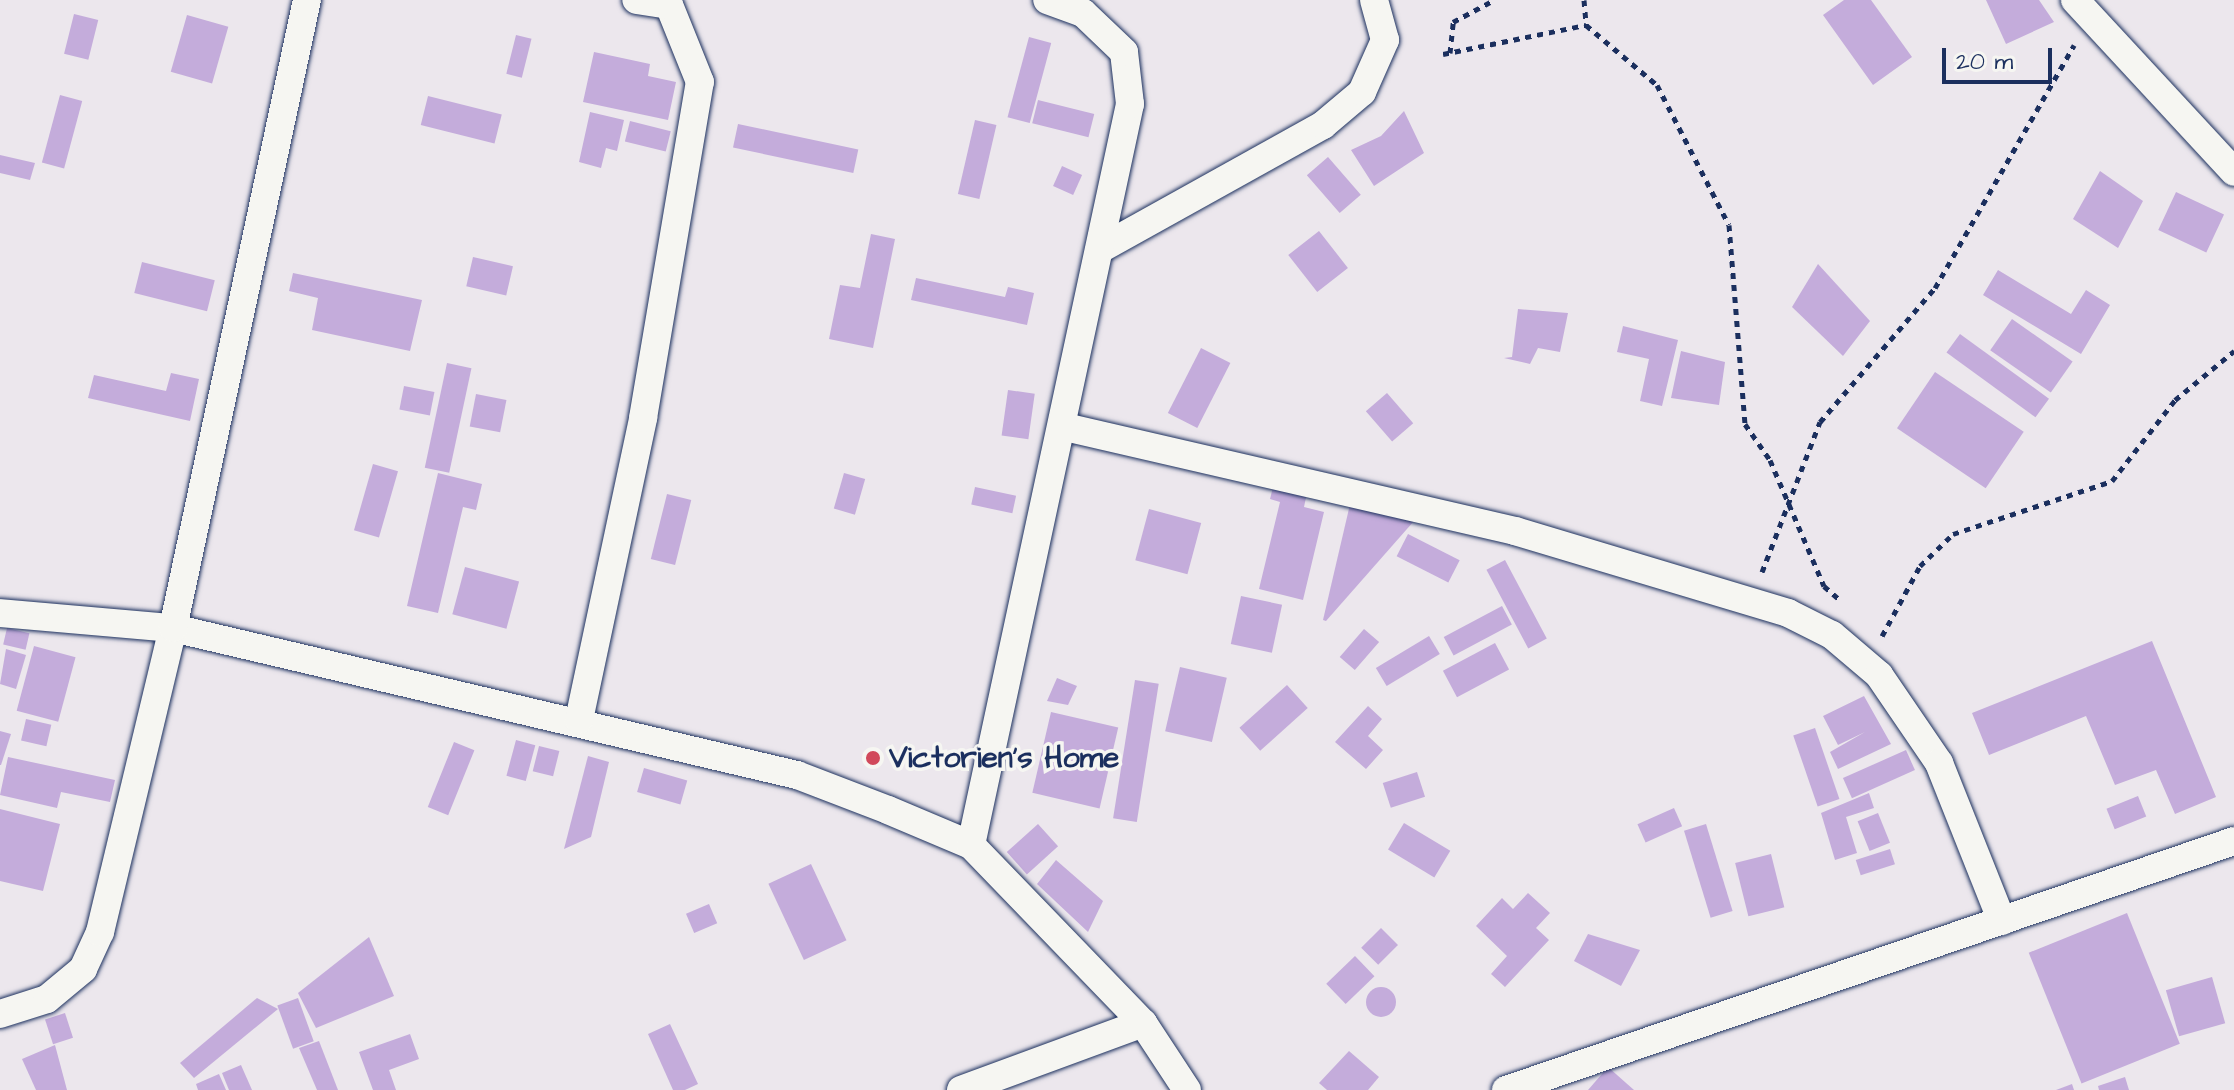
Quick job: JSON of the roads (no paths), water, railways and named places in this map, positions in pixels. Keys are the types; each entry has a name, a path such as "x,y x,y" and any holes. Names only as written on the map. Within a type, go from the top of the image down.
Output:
{"street":[{"path":"0,1014 47,999 83,969 100,932 173,628 307,0"},
{"path":"579,720 643,418 698,101 695,63 671,2 636,0"},
{"path":"971,845 1102,248 1130,75 1105,30 1047,0"},
{"path":"1102,248 1323,125 1362,92 1385,40 1374,0"},
{"path":"2082,10 2234,172"},
{"path":"1065,427 1515,531 1788,613 1858,652 1879,675 1939,763 2002,921"},
{"path":"0,613 173,628 579,720 797,775 971,845 1143,1023 1187,1090"},
{"path":"1506,1090 2234,841"},
{"path":"961,1090 1143,1023"}],"place":[{"name":"Victorien's Home","path":"873,758"}]}
